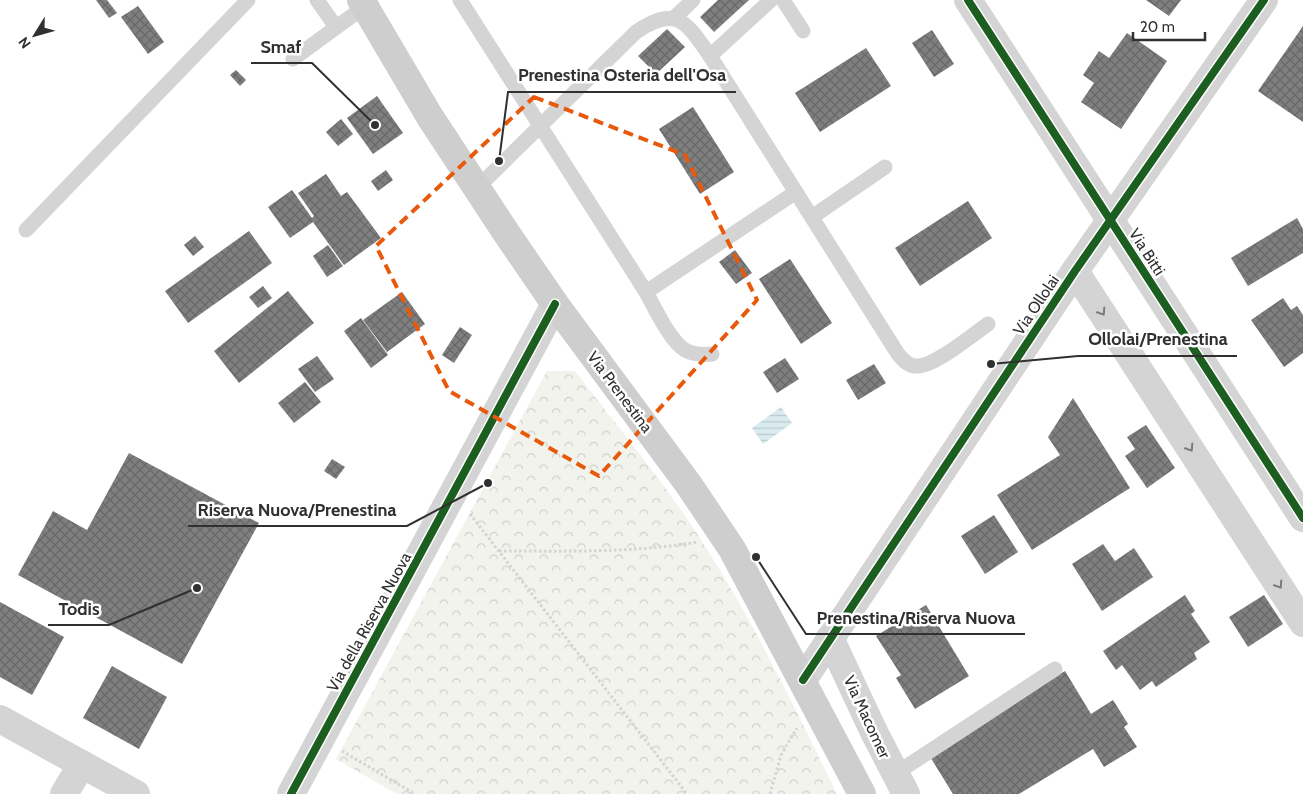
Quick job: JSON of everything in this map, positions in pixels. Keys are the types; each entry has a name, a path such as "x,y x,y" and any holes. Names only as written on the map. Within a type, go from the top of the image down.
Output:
{"main road":[{"name":"Via Prenestina","path":"362,3 430,117 476,189 555,304 665,451 725,537 862,794"}],"street":[{"name":"Via Bitti","path":"968,0 1303,518"},
{"name":"Via Ollolai","path":"808,690 830,638 1075,271 1264,0"},
{"path":"1075,271 1303,622"},
{"name":"Via della Riserva Nuova","path":"291,794 555,304"},
{"name":"Via Macomer","path":"830,638 900,784"},
{"path":"0,719 136,794"},
{"path":"64,794 82,764"}],"lane":[{"path":"26,230 248,0"},
{"path":"318,0 336,27"},
{"path":"460,0 678,344 685,350 694,353 702,355 712,354"},
{"path":"674,18 693,0"},
{"path":"710,56 771,0"},
{"path":"782,0 803,31"},
{"path":"293,59 336,27 362,3"},
{"path":"476,189 636,32 654,21 674,18 693,32 710,56 898,354 905,362 916,367 930,364 988,324"},
{"path":"812,218 885,167"},
{"path":"646,292 796,192"},
{"path":"900,784 1054,669"}],"path":[{"path":"454,494 687,794"},
{"path":"499,550 610,551 675,546 725,537"},
{"path":"770,794 781,755 808,690"},
{"path":"322,738 415,794"}],"highlighted area":[{"path":"534,97 685,155 757,300 599,476 449,391 376,246"}],"green space":[{"path":"547,371 575,371 683,513 746,615 784,686 837,794 397,794 336,759"}],"shaded area":[{"path":"781,407 792,423 763,444 752,428"}],"building":[{"path":"96,0 107,0 117,13 109,18"},
{"path":"718,0 749,0 714,32 700,17"},
{"path":"1146,0 1181,0 1169,16"},
{"path":"138,6 164,42 148,54 121,17"},
{"path":"1303,26 1303,122 1258,91"},
{"path":"667,29 685,47 656,74 638,56"},
{"path":"932,30 954,64 934,77 912,43"},
{"path":"1127,33 1167,61 1121,129 1081,102 1094,83 1083,75 1099,51 1109,58"},
{"path":"866,48 891,86 820,132 795,93"},
{"path":"236,70 246,80 240,86 230,75"},
{"path":"377,96 403,133 373,154 347,118"},
{"path":"693,107 734,172 700,194 659,129"},
{"path":"341,119 353,134 338,146 326,132"},
{"path":"386,170 393,180 378,191 371,181"},
{"path":"326,174 341,196 347,192 381,238 344,265 313,222 290,238 268,207 292,190 312,218 314,216 298,193"},
{"path":"968,201 992,238 920,286 895,248"},
{"path":"1297,218 1303,229 1303,253 1248,286 1231,258"},
{"path":"249,231 272,263 188,323 165,291"},
{"path":"195,236 204,247 193,256 184,245"},
{"path":"328,245 343,266 327,277 313,256"},
{"path":"735,250 752,273 736,284 719,262"},
{"path":"790,259 832,323 801,344 759,279"},
{"path":"263,286 272,298 258,308 249,297"},
{"path":"288,291 314,323 239,383 214,351"},
{"path":"402,292 425,324 387,352 363,320"},
{"path":"1283,298 1291,310 1297,306 1303,315 1303,353 1284,367 1251,320"},
{"path":"361,318 388,355 371,368 344,331"},
{"path":"460,327 472,335 454,363 442,355"},
{"path":"317,356 334,379 315,392 298,369"},
{"path":"785,358 799,379 777,393 763,372"},
{"path":"874,364 886,383 858,400 846,380"},
{"path":"305,382 321,402 294,423 278,403"},
{"path":"1073,398 1130,488 1032,550 997,495 1060,455 1048,437"},
{"path":"1146,425 1175,468 1147,488 1125,456 1135,449 1127,437"},
{"path":"129,453 259,523 182,664 18,575 53,511 87,530"},
{"path":"332,459 345,467 336,479 324,471"},
{"path":"994,515 1018,552 985,574 961,536"},
{"path":"1103,544 1115,561 1134,548 1153,577 1102,611 1072,564"},
{"path":"1185,595 1195,611 1191,614 1210,642 1194,653 1197,659 1156,687 1152,681 1140,690 1122,665 1116,670 1103,651"},
{"path":"1264,595 1283,624 1248,647 1229,617"},
{"path":"0,602 64,637 32,695 0,677"},
{"path":"926,605 969,676 915,709 896,678 901,675 876,636"},
{"path":"112,666 167,697 139,749 83,718"},
{"path":"1065,671 1091,714 1113,700 1128,724 1124,727 1137,747 1104,767 1093,749 1019,794 953,794 929,755"}],"cycle path":[{"path":"968,0 1303,518"},
{"path":"803,680 1075,271 1264,0"},
{"path":"291,794 555,304"}],"place":[{"name":"Smaf","path":"375,125"},
{"name":"Prenestina Osteria dell'Osa","path":"499,161"},
{"name":"Ollolai/Prenestina","path":"991,364"},
{"name":"Riserva Nuova/Prenestina","path":"488,483"},
{"name":"Prenestina/Riserva Nuova","path":"756,557"},
{"name":"Todis","path":"197,588"}]}
